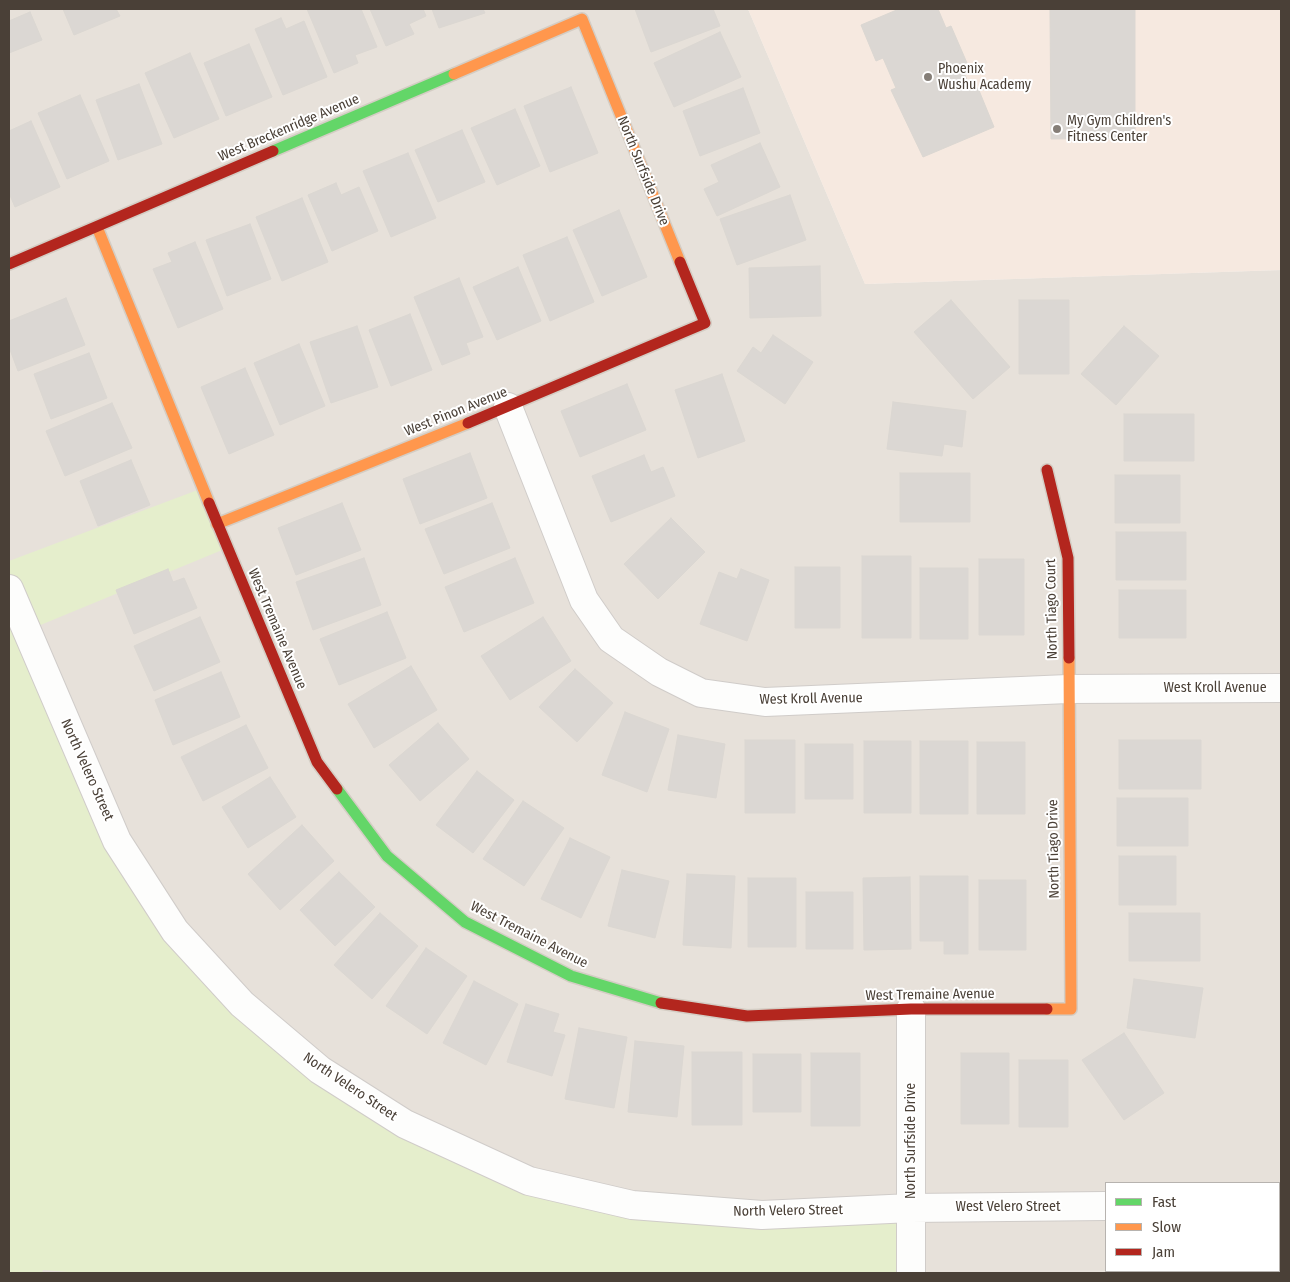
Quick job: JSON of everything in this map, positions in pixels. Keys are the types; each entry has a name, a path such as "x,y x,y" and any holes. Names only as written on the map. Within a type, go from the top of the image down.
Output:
{"street":[{"name":"West Breckenridge Avenue","path":"9,264 582,19"},
{"name":"North Surfside Drive","path":"582,19 705,323"},
{"name":"West Tremaine Avenue","path":"97,226 217,524 317,762 387,856 466,922 571,976 650,1001 747,1016 910,1010 1071,1010"},
{"name":"West Pinon Avenue","path":"217,524 508,407 705,323"},
{"name":"West Kroll Avenue","path":"508,407 584,600 611,639 659,672 701,693 765,702 1068,689 1281,688"},
{"name":"North Tiago Court","path":"1047,470 1068,558 1068,689"},
{"name":"North Velero Street","path":"9,589 117,841 175,931 242,1004 320,1070 405,1124 529,1181 632,1205 744,1213 762,1214 910,1208"},
{"name":"North Tiago Drive","path":"1068,689 1071,1010"},
{"name":"North Surfside Drive","path":"910,1010 911,1273"},
{"name":"West Velero Street","path":"910,1208 1105,1206"}],"shaded area":[{"path":"9,9 748,9 865,284 1281,270 1281,1273 9,1273"},
{"path":"748,9 1281,9 1281,270 865,284"}],"green space":[{"path":"203,488 227,548 26,631 175,931 398,1120 632,1205 911,1208 911,1273 82,1273 43,1270 42,1273 9,1273 9,561"}],"building":[{"path":"63,9 116,9 120,16 74,35"},
{"path":"307,9 361,9 377,47 355,55 358,63 334,73"},
{"path":"370,9 423,9 426,16 409,24 414,34 386,46"},
{"path":"432,9 483,9 485,13 439,28"},
{"path":"635,9 713,9 720,26 651,52"},
{"name":"Phoenix Wushu Academy","path":"899,9 938,9 946,28 951,26 967,63 961,66 972,91 978,88 994,127 923,157 891,90 896,88 883,58 876,61 861,25"},
{"path":"1050,9 1135,9 1135,138 1051,139"},
{"path":"30,12 42,40 9,53 9,21"},
{"path":"281,18 286,29 304,21 327,77 283,95 255,29"},
{"path":"720,32 741,77 674,107 654,63"},
{"path":"249,44 272,97 226,116 204,63"},
{"path":"190,53 219,119 174,138 145,73"},
{"path":"139,84 162,144 118,160 96,100"},
{"path":"571,87 598,153 550,172 524,106"},
{"path":"743,88 760,133 700,156 683,111"},
{"path":"80,95 109,161 67,179 38,113"},
{"path":"515,109 540,166 497,185 471,128"},
{"path":"31,121 60,187 15,207 9,193 9,131"},
{"path":"462,130 485,182 438,202 415,150"},
{"path":"760,143 780,187 717,216 704,189 719,182 711,165"},
{"path":"408,153 436,218 391,237 363,171"},
{"path":"336,183 341,195 359,187 378,231 332,251 308,195"},
{"path":"790,195 806,240 737,265 720,219"},
{"path":"302,198 328,262 282,281 256,217"},
{"path":"619,210 647,277 602,296 573,230"},
{"path":"250,224 271,279 227,296 206,240"},
{"path":"567,237 594,302 550,321 523,255"},
{"path":"195,242 223,309 178,328 153,269 172,262 168,253"},
{"path":"820,266 821,316 750,318 749,268"},
{"path":"518,267 541,321 497,340 473,287"},
{"path":"459,278 483,337 466,343 470,354 442,365 414,297"},
{"path":"66,298 85,345 18,371 9,347 9,321"},
{"path":"951,300 1010,367 973,399 914,332"},
{"path":"1019,300 1069,300 1069,374 1019,374"},
{"path":"410,314 432,370 391,386 369,330"},
{"path":"357,326 378,387 331,403 310,342"},
{"path":"1124,326 1159,356 1116,405 1081,374"},
{"path":"773,335 813,362 785,404 737,371 753,347 761,353"},
{"path":"299,344 325,406 280,425 254,363"},
{"path":"89,353 107,398 51,419 34,374"},
{"path":"245,368 274,435 229,454 201,387"},
{"path":"722,374 745,441 698,458 675,390"},
{"path":"627,384 646,430 580,457 561,411"},
{"path":"893,402 966,411 962,447 944,444 942,456 887,449"},
{"path":"112,403 132,448 65,476 46,431"},
{"path":"1124,414 1194,414 1194,461 1124,461"},
{"path":"470,453 487,498 420,524 403,479"},
{"path":"644,455 651,472 663,467 675,496 611,522 592,476"},
{"path":"131,460 150,505 98,526 80,481"},
{"path":"900,473 970,473 970,522 900,522"},
{"path":"1115,475 1180,475 1180,523 1115,523"},
{"path":"342,503 361,550 296,575 278,528"},
{"path":"492,503 510,548 444,574 425,529"},
{"path":"671,518 705,552 658,599 624,564"},
{"path":"1116,532 1186,532 1186,580 1116,580"},
{"path":"862,556 911,556 911,638 862,638"},
{"path":"364,558 381,605 313,630 296,582"},
{"path":"515,558 534,603 464,632 445,587"},
{"path":"979,559 1024,559 1024,635 979,635"},
{"path":"795,567 840,567 840,628 795,628"},
{"path":"920,568 968,568 968,639 920,639"},
{"path":"168,569 173,582 184,578 197,608 134,634 116,590"},
{"path":"741,569 769,580 747,641 700,624 719,572 737,579"},
{"path":"1119,590 1186,590 1186,638 1119,638"},
{"path":"387,612 406,658 339,685 320,639"},
{"path":"200,617 220,662 154,691 134,646"},
{"path":"543,617 571,661 510,700 481,656"},
{"path":"411,666 437,710 374,748 348,704"},
{"path":"575,669 613,703 577,742 539,707"},
{"path":"221,672 240,717 173,745 155,700"},
{"path":"625,712 669,729 647,792 602,775"},
{"path":"438,723 469,759 420,801 389,765"},
{"path":"246,725 268,768 203,801 181,757"},
{"path":"678,735 725,744 716,798 668,790"},
{"path":"745,740 795,740 795,813 745,813"},
{"path":"1119,740 1201,740 1201,789 1119,789"},
{"path":"864,741 911,741 911,813 864,813"},
{"path":"920,741 968,741 968,814 920,814"},
{"path":"977,742 1025,742 1025,814 977,814"},
{"path":"805,744 853,744 853,799 805,799"},
{"path":"477,771 514,800 473,853 436,825"},
{"path":"270,777 296,817 248,848 222,807"},
{"path":"1117,798 1188,798 1188,846 1117,846"},
{"path":"523,801 564,828 524,886 483,859"},
{"path":"302,825 334,861 280,910 248,874"},
{"path":"570,838 610,857 581,918 541,899"},
{"path":"1119,856 1176,856 1176,905 1119,905"},
{"path":"622,870 669,881 655,938 608,926"},
{"path":"339,872 375,907 335,946 300,910"},
{"path":"687,874 735,876 731,948 683,945"},
{"path":"920,876 968,876 968,954 944,954 944,941 920,941"},
{"path":"910,877 911,949 864,950 863,878"},
{"path":"748,878 796,878 796,947 748,947"},
{"path":"979,880 1026,880 1026,950 979,950"},
{"path":"806,892 853,892 853,949 806,949"},
{"path":"380,913 418,946 372,999 334,965"},
{"path":"1129,913 1200,913 1200,961 1129,961"},
{"path":"426,948 467,976 427,1034 386,1006"},
{"path":"1134,979 1203,988 1195,1038 1127,1028"},
{"path":"474,981 518,1004 486,1065 443,1043"},
{"path":"526,1004 559,1014 553,1032 565,1035 552,1076 507,1062"},
{"path":"579,1028 627,1037 614,1108 565,1099"},
{"path":"1124,1033 1164,1093 1124,1120 1082,1060"},
{"path":"635,1041 684,1046 677,1117 628,1112"},
{"path":"692,1052 742,1052 742,1125 692,1125"},
{"path":"811,1053 860,1053 860,1126 811,1126"},
{"path":"961,1053 1009,1053 1009,1124 961,1124"},
{"path":"753,1054 801,1054 801,1112 753,1112"},
{"path":"1019,1060 1068,1060 1068,1127 1019,1127"}],"traffic: fast":[{"path":"273,151 454,74"},
{"path":"337,789 387,856 465,922 571,976 661,1003"}],"traffic: slow":[{"path":"454,74 582,19 680,262"},
{"path":"97,227 209,503"},
{"path":"217,524 468,423"},
{"path":"1047,1009 1071,1009 1069,658"}],"traffic: jam":[{"path":"9,264 273,151"},
{"path":"468,423 705,323 680,262"},
{"path":"1047,470 1068,558 1069,658"},
{"path":"209,503 317,762 337,789"},
{"path":"661,1003 747,1016 911,1009 1047,1009"}],"place":[{"name":"Phoenix Wushu Academy","path":"928,77"},
{"name":"My Gym Children's Fitness Center","path":"1057,129"}]}
